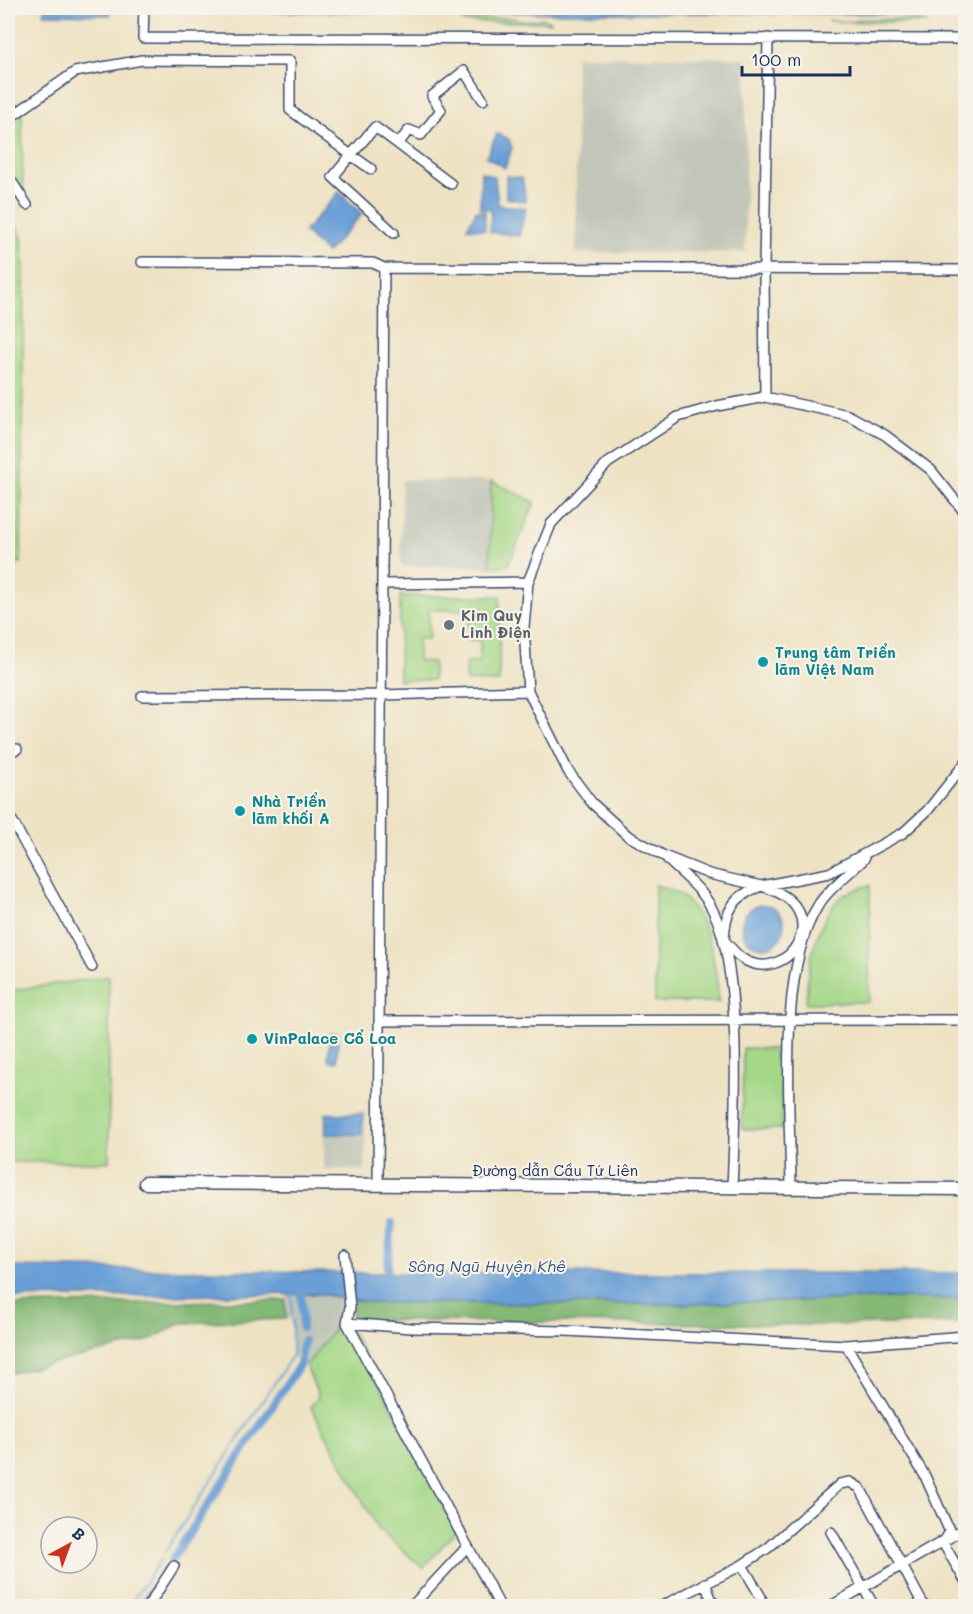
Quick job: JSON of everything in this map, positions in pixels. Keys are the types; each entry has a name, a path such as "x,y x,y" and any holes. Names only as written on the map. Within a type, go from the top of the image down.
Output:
{"main road":[{"name":"Đường dẫn Cầu Tứ Liên","path":"145,1183 966,1189"}],"street":[{"path":"144,8 144,38 966,39"},
{"path":"765,397 764,269 768,38"},
{"path":"8,119 75,72 142,60 290,62 290,110 371,169"},
{"path":"398,144 409,130 421,135 441,111 432,96 464,71 483,100"},
{"path":"394,233 333,177 375,127 451,184"},
{"path":"8,177 27,205"},
{"path":"142,262 373,263 384,268 966,270"},
{"path":"378,1185 384,268"},
{"path":"791,1187 789,1021 801,940 801,915 795,904 777,890 710,874 664,856 627,835 592,803 568,771 528,691 524,627 528,582 550,524 608,464 678,417 765,397 848,415 885,435 931,470 966,513"},
{"path":"382,584 528,582"},
{"path":"142,696 382,695 528,691"},
{"path":"732,1187 735,1021 724,940 727,914 733,903 742,894 761,886 829,873 870,853 903,833 928,810 966,762"},
{"path":"8,813 92,967"},
{"path":"664,856 707,899 724,940 741,957 763,965 786,958 801,940 819,903 870,853"},
{"path":"379,1021 966,1020"},
{"path":"345,1255 350,1307 347,1323 466,1548 500,1606"},
{"path":"347,1323 411,1329 565,1331 846,1345 966,1336"},
{"path":"846,1345 925,1476 950,1532 943,1543"},
{"path":"662,1606 742,1565 777,1541 840,1484 850,1482 860,1488 924,1606"},
{"path":"831,1606 966,1528"},
{"path":"831,1532 874,1606"},
{"path":"943,1543 966,1582"},
{"path":"412,1606 466,1548"},
{"path":"742,1565 761,1597"},
{"path":"148,1606 174,1566"},
{"path":"705,1583 714,1606"}],"shaded area":[{"path":"576,56 746,58 745,252 576,253"},
{"path":"402,480 491,481 490,567 401,566"},
{"path":"324,1112 366,1112 365,1170 324,1169"},
{"path":"318,1294 341,1298 339,1322 306,1366 292,1356 292,1319 286,1319 285,1301 287,1295"}],"green space":[{"path":"460,18 535,20 542,18 552,22 464,22"},
{"path":"858,19 911,19 928,23 854,22"},
{"path":"22,108 23,194 8,174 8,119"},
{"path":"8,211 22,237 24,269 21,563 8,562"},
{"path":"491,481 535,502 508,565 490,567"},
{"path":"400,596 500,596 499,682 466,681 466,662 480,662 480,640 469,640 469,610 429,610 429,639 418,639 418,661 433,662 433,680 399,680"},
{"path":"655,885 682,896 700,918 714,960 719,1002 655,1002"},
{"path":"870,885 869,1002 806,1003 808,975 814,947 824,921 840,898"},
{"path":"109,976 109,1162 10,1162 8,991"},
{"path":"743,1048 783,1049 782,1129 742,1129"},
{"path":"897,1298 966,1299 965,1323 818,1325 351,1320 354,1300 373,1303 681,1304"},
{"path":"285,1300 286,1319 181,1323 150,1340 8,1374 8,1305"},
{"path":"339,1322 347,1323 457,1530 423,1568 378,1529 311,1407 319,1397 306,1366"}],"water":[{"path":"44,8 110,8 110,15 44,14"},
{"path":"191,8 965,8 966,14 202,12"},
{"path":"497,134 509,139 512,148 505,168 486,157"},
{"path":"481,172 495,177 498,205 526,208 519,236 490,232 491,209 480,208"},
{"path":"506,176 522,178 526,202 506,198"},
{"path":"339,192 362,214 327,253 304,232"},
{"path":"476,211 485,211 485,230 467,228"},
{"path":"763,905 771,906 778,911 783,918 783,934 778,941 771,946 763,947 755,946 748,941 743,934 742,926 743,918 748,911 755,906"},
{"path":"330,1033 338,1033 337,1062 328,1061"},
{"path":"326,1114 362,1114 362,1134 326,1134"},
{"name":"Sông Ngũ Huyện Khê","path":"8,1267 376,1273 965,1273 966,1299 897,1298 681,1304 373,1303 318,1294 8,1298"}],"waterway":[{"path":"386,1280 392,1223"},
{"path":"301,1284 302,1313"},
{"path":"292,1292 292,1315"},
{"path":"165,1552 292,1356 292,1320"},
{"path":"302,1320 302,1328"},
{"path":"172,1560 300,1364 304,1341"},
{"path":"129,1606 161,1559"},
{"path":"141,1606 166,1570"}],"place":[{"name":"Kim Quy Linh Điện","path":"449,625"},
{"name":"Trung tâm Triển lãm Việt Nam","path":"763,662"},
{"name":"Nhà Triển lãm khối A","path":"240,811"},
{"name":"VinPalace Cổ Loa","path":"252,1039"}]}
